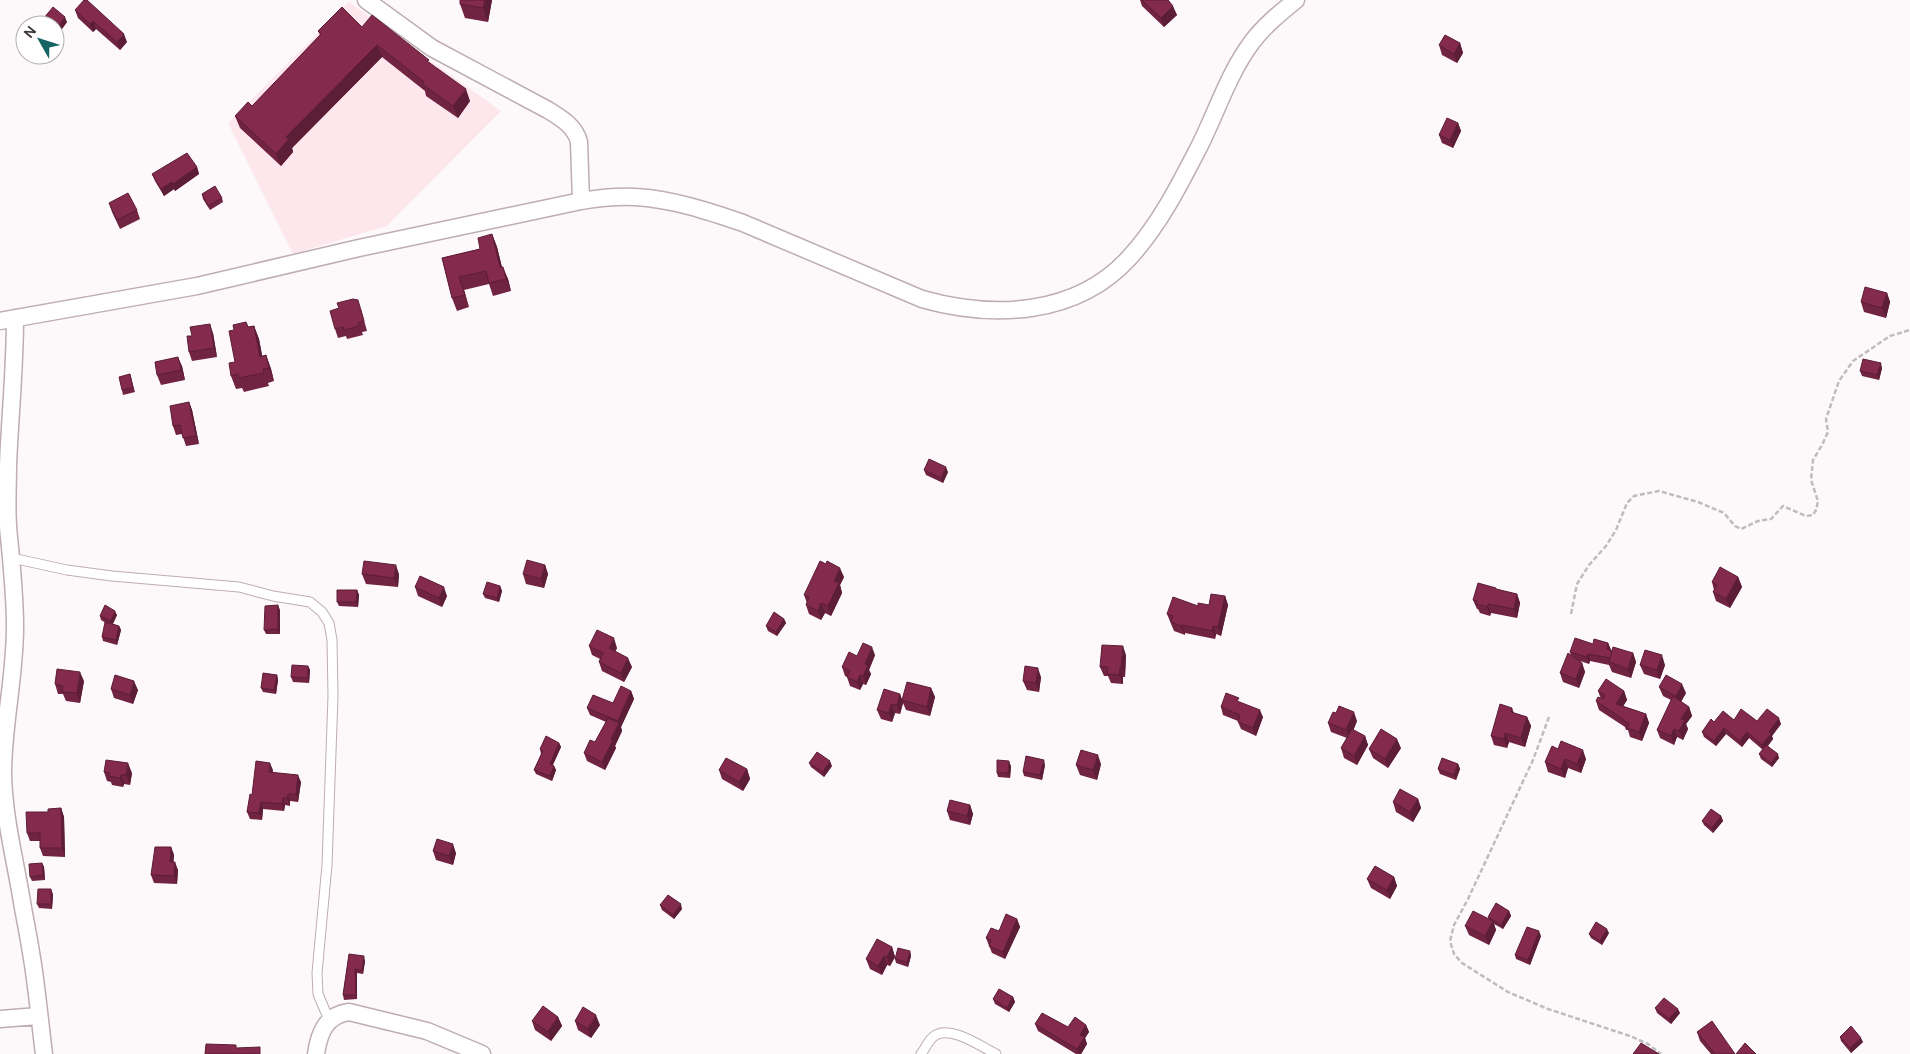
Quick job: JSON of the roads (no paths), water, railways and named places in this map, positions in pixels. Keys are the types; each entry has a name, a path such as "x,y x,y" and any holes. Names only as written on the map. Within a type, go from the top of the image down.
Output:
{"street":[{"path":"366,0 432,48 564,120 577,133 579,142 581,200"},
{"path":"44,1054 38,1016 36,986 6,818 3,774 4,743 11,690 15,628 12,558 9,535 8,465 14,384 7,320 197,286 359,248 581,200 610,197 635,197 698,208 743,223 922,299 944,305 992,311 1045,306 1092,287 1129,258 1164,210 1198,148 1224,91 1252,42 1272,20 1296,0"},
{"path":"316,1054 321,1033 329,1020 341,1013 349,1012 427,1031 482,1054"},
{"path":"0,1019 38,1016"}],"lane":[{"path":"12,558 66,570 112,576 239,587 273,596 310,602 322,612 329,623 332,640 333,696 327,865 317,973 318,994 329,1020"},
{"path":"921,1054 933,1036 941,1033 972,1040 996,1054"}]}
